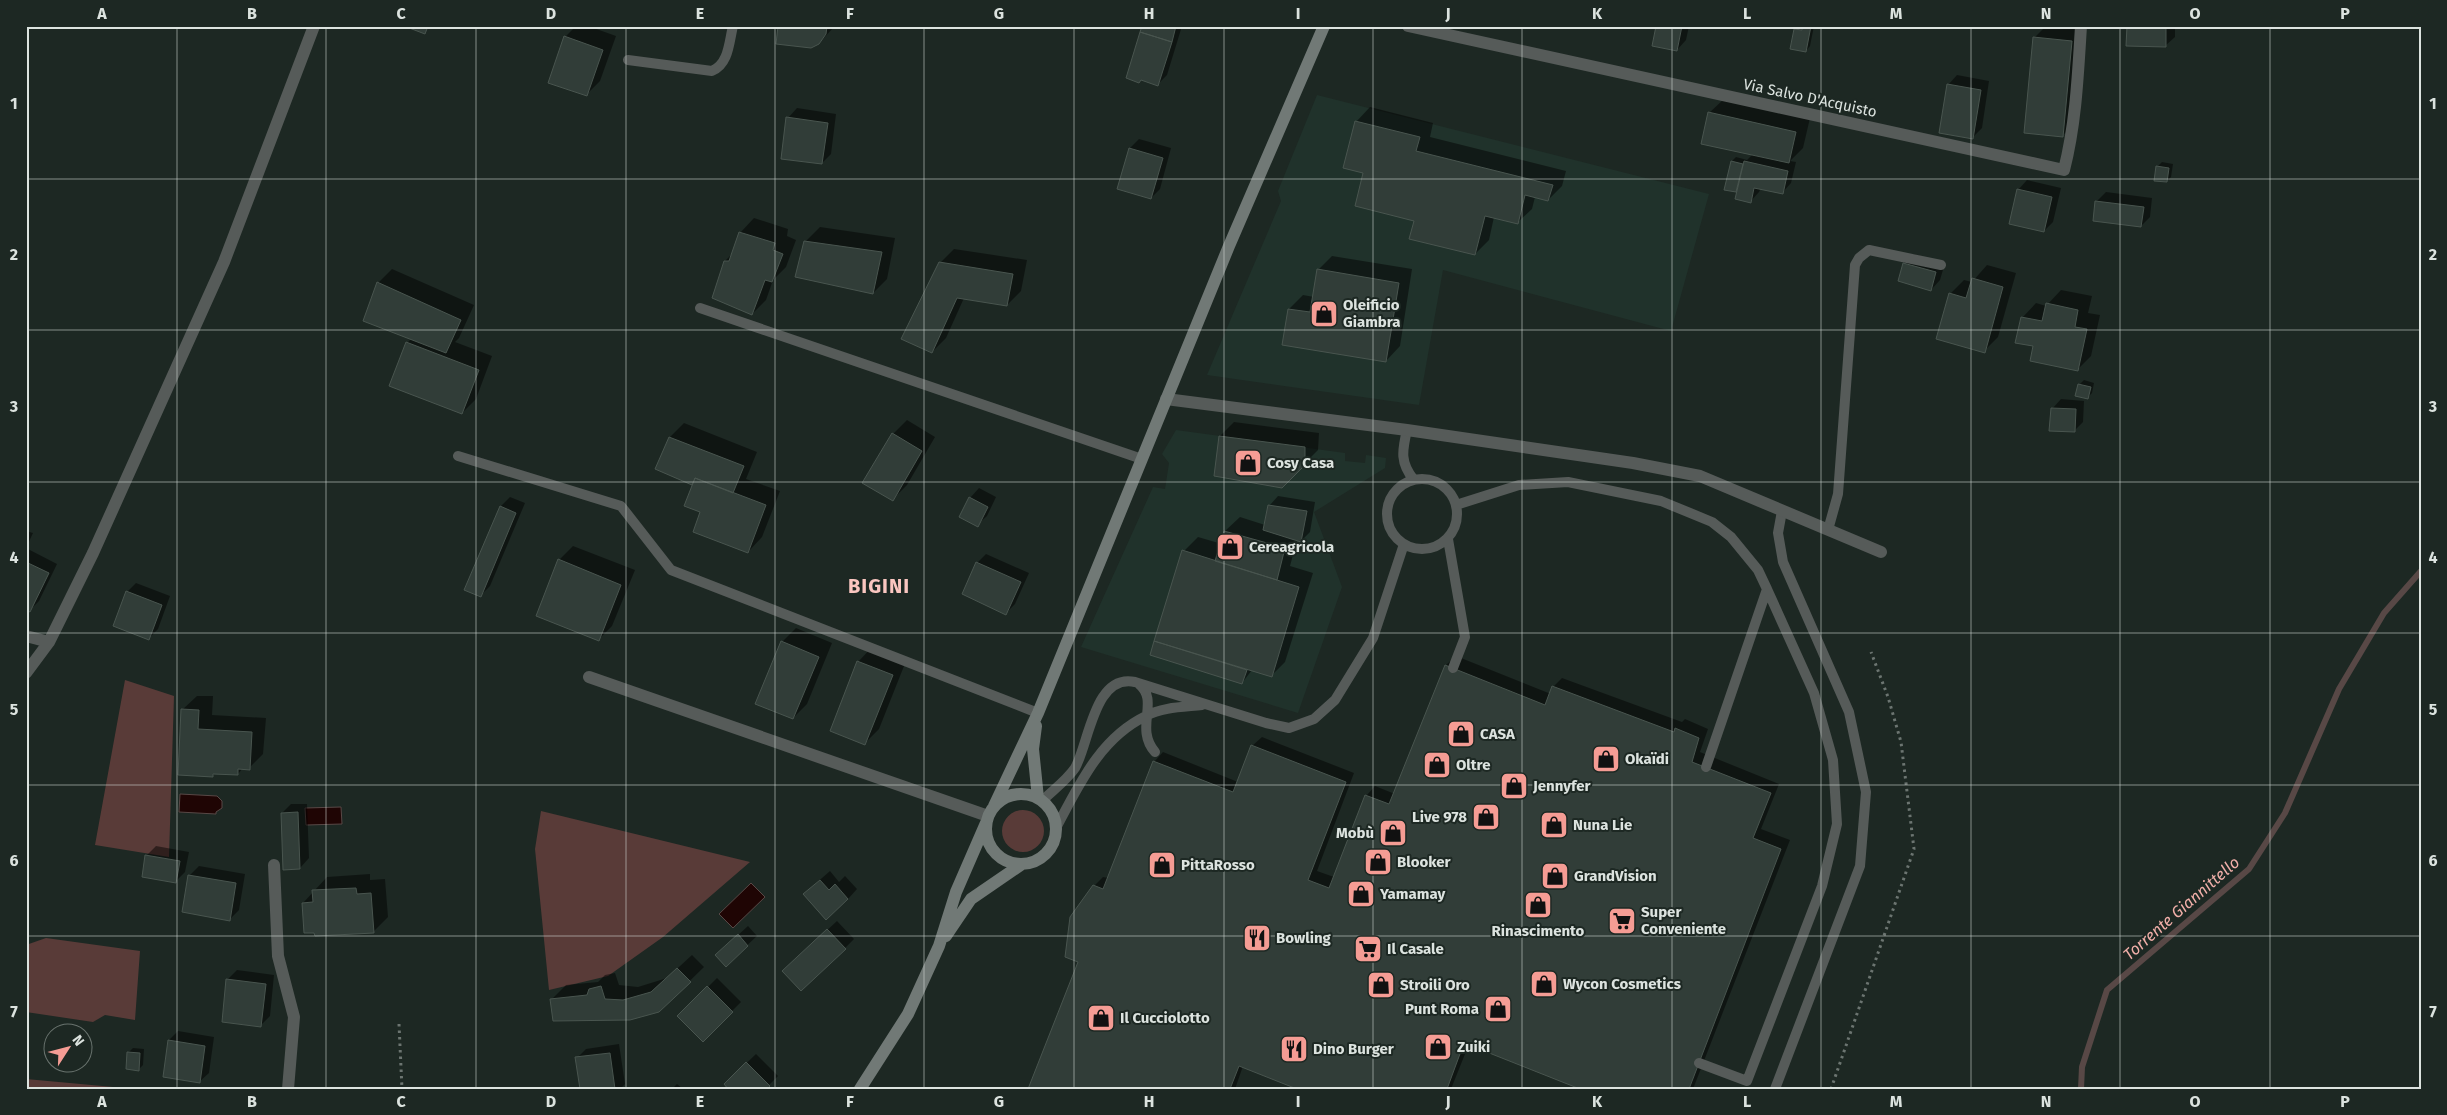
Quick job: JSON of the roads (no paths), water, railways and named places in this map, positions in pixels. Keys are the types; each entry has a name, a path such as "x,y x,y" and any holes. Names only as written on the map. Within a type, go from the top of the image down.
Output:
{"main road":[{"path":"860,1089 908,1014 939,946 956,892 989,815 1038,713 1229,246 1324,26"},
{"path":"1038,713 1033,749 1040,800"},
{"path":"939,946 971,899 1022,864 1040,858 1049,850 1055,839 1056,828 1054,818 1040,800 1026,794 1015,794 1003,799 989,815 989,843 994,852 1002,859 1022,864"}],"street":[{"path":"26,674 49,642 93,554 224,262 314,26"},
{"name":"Via Salvo D'Acquisto","path":"1408,26 2064,170 2069,150 2076,93 2081,26"},
{"path":"1166,399 1407,430 1633,463 1700,476 1881,552"},
{"path":"26,636 49,642"},
{"path":"589,677 989,815"},
{"path":"274,865 278,956 294,1017 288,1089"}],"lane":[{"path":"628,60 712,71 718,68 726,57 733,26"},
{"path":"1828,530 1838,494 1855,265 1859,258 1869,250 1941,265"},
{"path":"700,308 1142,459"},
{"path":"1407,430 1402,449 1404,468 1414,480"},
{"path":"458,456 621,506 671,570 1038,713"},
{"path":"1414,480 1430,480 1438,483 1448,491 1456,505 1457,518 1454,530 1448,539 1438,546 1422,550 1404,544 1390,530 1386,512 1389,500 1396,489 1414,480"},
{"path":"1456,505 1519,484 1568,482 1661,501 1712,522 1731,537 1758,570 1814,693 1834,760 1837,824 1822,886 1747,1082 1699,1063"},
{"path":"1775,1089 1860,866 1866,792 1849,712 1783,562 1778,533 1782,511"},
{"path":"1448,539 1464,637 1453,668"},
{"path":"1040,800 1074,770 1081,755 1090,721 1100,703 1116,684 1122,681 1135,682 1266,723 1289,728 1314,719 1335,700 1373,638 1404,544"},
{"path":"1706,767 1767,589"},
{"path":"1135,682 1141,685 1148,696 1145,734 1148,744 1155,752"},
{"path":"1056,828 1094,761 1111,741 1147,715 1204,704"}],"waterway":[{"name":"Torrente Giannittello","path":"2081,1089 2082,1067 2107,990 2249,869 2285,813 2339,689 2384,613 2421,571"}],"place":[{"name":"Oleificio Giambra","path":"1324,314"},
{"name":"Cosy Casa","path":"1248,463"},
{"name":"Cereagricola","path":"1230,547"},
{"name":"CASA","path":"1461,734"},
{"name":"Okaïdi","path":"1606,759"},
{"name":"Oltre","path":"1437,765"},
{"name":"Jennyfer","path":"1514,786"},
{"name":"Live 978","path":"1486,817"},
{"name":"Nuna Lie","path":"1554,825"},
{"name":"Mobù","path":"1393,833"},
{"name":"Blooker","path":"1378,862"},
{"name":"PittaRosso","path":"1162,865"},
{"name":"GrandVision","path":"1555,876"},
{"name":"Yamamay","path":"1361,894"},
{"name":"Rinascimento","path":"1538,905"},
{"name":"Super Conveniente","path":"1622,921"},
{"name":"Bowling","path":"1257,938"},
{"name":"Il Casale","path":"1368,949"},
{"name":"Wycon Cosmetics","path":"1544,984"},
{"name":"Stroili Oro","path":"1381,985"},
{"name":"Punt Roma","path":"1498,1009"},
{"name":"Il Cucciolotto","path":"1101,1018"},
{"name":"Zuiki","path":"1438,1047"},
{"name":"Dino Burger","path":"1294,1049"}],"district":[{"name":"BIGINI","path":"879,586"}]}
